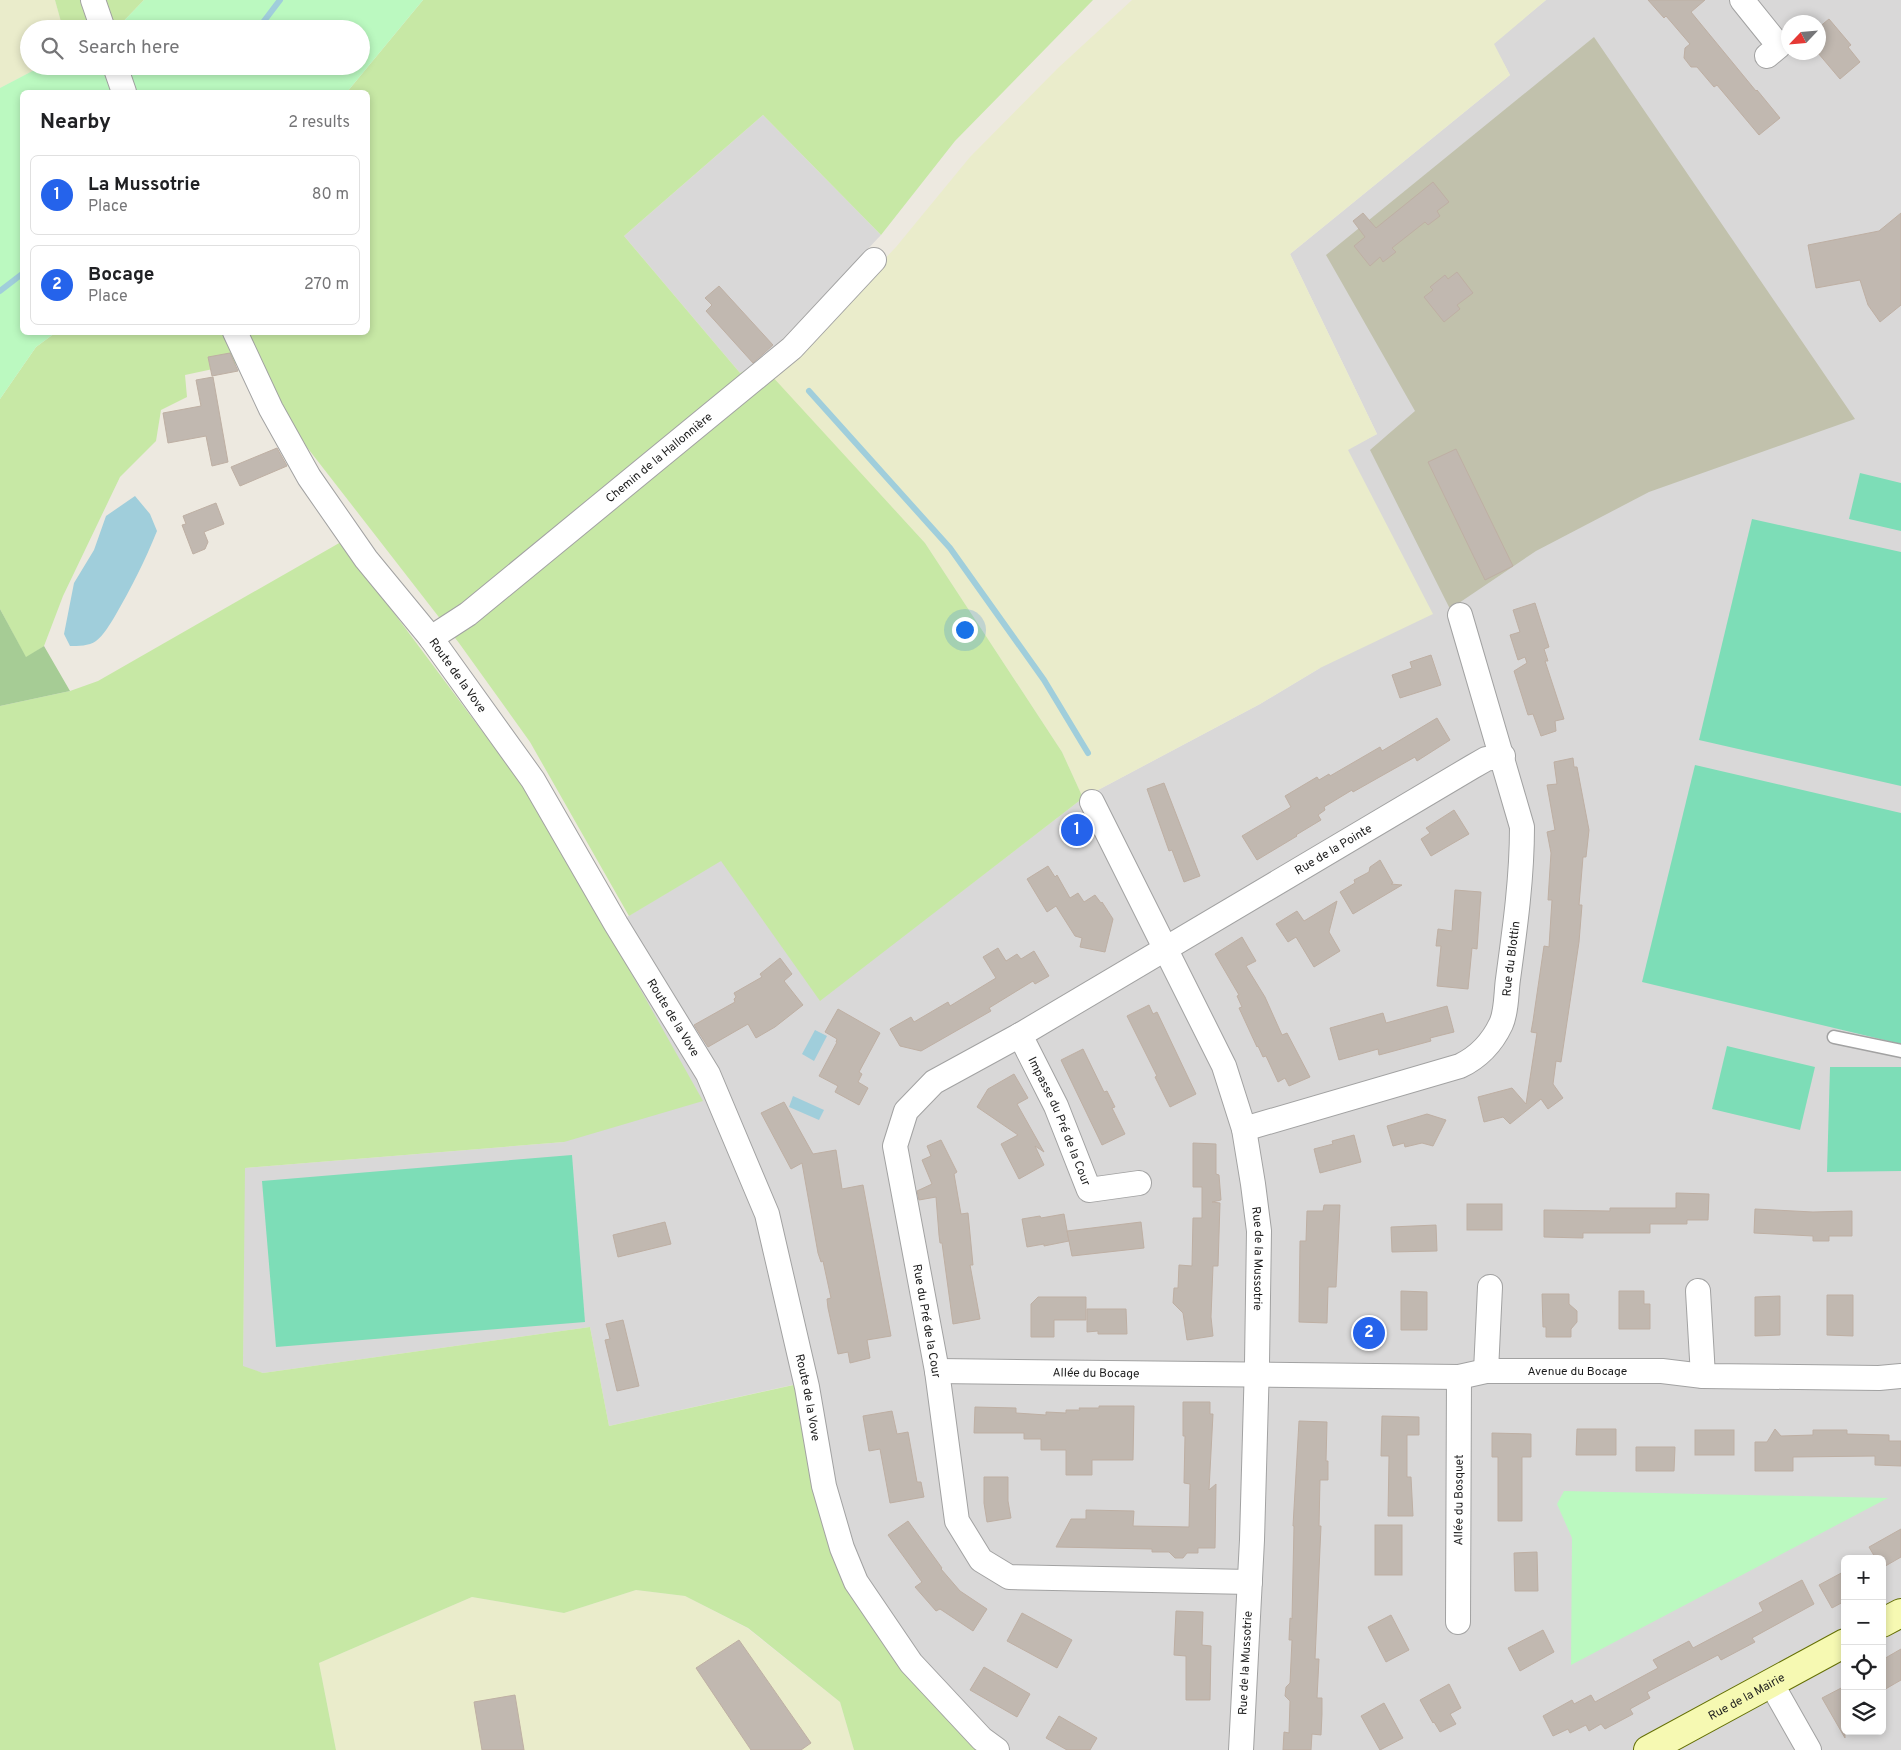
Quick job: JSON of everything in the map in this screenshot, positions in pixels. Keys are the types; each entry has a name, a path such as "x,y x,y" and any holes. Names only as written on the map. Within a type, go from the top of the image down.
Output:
{"street":[{"path":"93,0 100,20"},
{"path":"1742,0 1779,46 1767,56"},
{"path":"118,75 123,90"},
{"name":"Chemin de la Hallonnière","path":"431,638 468,614 792,348 874,260"},
{"name":"Route de la Vove","path":"235,335 272,409 309,477 366,559 431,638 533,780 616,924 708,1074 766,1214 807,1387 824,1486 842,1548 856,1582 911,1663 982,1739 997,1750"},
{"name":"Rue du Blottin","path":"1244,1129 1460,1066 1473,1059 1491,1042 1502,1022 1522,853 1522,827 1460,615"},
{"name":"Rue de la Pointe","path":"1166,949 1472,767 1486,760 1502,756"},
{"name":"Rue de la Mussotrie","path":"1092,802 1224,1066 1244,1129 1253,1184 1259,1231 1257,1363 1250,1582 1241,1750"},
{"name":"Rue du Pré de la Cour","path":"1166,949 1020,1035 934,1082 906,1111 895,1146 937,1371 957,1521 980,1560 1008,1577 1250,1582"},
{"name":"Impasse du Pré de la Cour","path":"1020,1035 1056,1106 1089,1190 1139,1183"},
{"path":"1486,1371 1490,1287"},
{"path":"1698,1291 1703,1376"},
{"name":"Allée du Bocage","path":"937,1371 1256,1376"},
{"name":"Avenue du Bocage","path":"1256,1376 1459,1377 1486,1371 1662,1371 1703,1376 1879,1378 1901,1376"},
{"name":"Allée du Bosquet","path":"1458,1622 1459,1377"},
{"path":"1886,1621 1901,1613"},
{"name":"Rue de la Mairie","path":"1648,1750 1841,1645"},
{"path":"1771,1683 1809,1750"}],"lane":[{"path":"1834,1037 1901,1051"}],"shaded area":[{"path":"0,0 55,0 61,20 20,20 20,75 25,75 0,88"},
{"path":"1132,0 1546,0 1494,44 1510,75 1290,254 1377,434 1348,450 1433,614 1320,668 1260,704 1083,798 1062,752 925,543 772,377 896,247 970,157 1058,68"},
{"path":"1546,0 1901,0 1901,1750 977,1750 916,1680 841,1577 820,1508 797,1384 609,1426 590,1327 263,1373 243,1367 244,1168 564,1142 607,929 721,860 820,1000 1083,798 1260,704 1320,668 1348,449 1377,434 1290,254 1510,75 1493,44"},
{"path":"1594,37 1855,419 1649,492 1536,551 1450,609 1370,450 1415,411 1326,255"},
{"path":"763,115 881,235 760,363 740,373 624,236"},
{"path":"636,1590 685,1596 747,1628 840,1702 854,1750 336,1750 319,1663 472,1597 564,1613"}],"green space":[{"path":"55,0 144,0 125,20 61,20"},
{"path":"144,0 423,0 370,64 370,20 125,20"},
{"path":"423,0 1093,0 955,141 881,235 763,115 624,236 740,373 760,363 925,543 1062,752 1083,798 820,1001 721,861 629,916 530,742 459,643 306,446 242,335 370,335 370,90 349,90 361,75 370,75 370,64"},
{"path":"25,75 361,75 349,90 20,90 20,335 52,335 36,347 0,399 0,88"},
{"path":"52,335 227,335 241,363 185,375 187,397 161,410 156,441 120,477 63,596 44,646 26,658 0,609 0,399 36,347"},
{"path":"1860,473 1901,483 1901,531 1849,519"},
{"path":"1752,519 1901,552 1901,786 1699,740"},
{"path":"341,542 520,782 579,880 703,1101 564,1142 245,1168 243,1366 263,1373 590,1327 609,1426 798,1384 820,1508 841,1577 916,1680 977,1750 854,1750 840,1702 748,1628 685,1596 636,1590 564,1613 472,1597 319,1663 336,1750 0,1750 0,706 70,691 98,681"},
{"path":"0,609 26,657 44,646 70,691 0,706"},
{"path":"1695,765 1901,813 1901,1044 1642,982"},
{"path":"1727,1046 1815,1067 1800,1130 1712,1109"},
{"path":"1830,1067 1901,1067 1901,1171 1827,1172"},
{"path":"572,1155 585,1322 276,1347 262,1181"},
{"path":"1564,1491 1888,1498 1571,1665 1572,1538 1557,1504"}],"water":[{"path":"135,496 150,514 157,531 143,564 104,633 90,644 70,646 64,634 74,583 94,550 106,516"},
{"path":"815,1030 827,1036 814,1061 802,1054"},
{"path":"793,1096 824,1110 819,1120 789,1107"}],"building":[{"path":"1648,0 1705,0 1691,12 1780,118 1759,135 1717,85 1714,87 1697,67 1691,67 1684,58 1685,48 1690,44 1666,16 1664,18"},
{"path":"1829,19 1851,45 1848,47 1860,62 1840,79 1824,60 1826,60 1826,21"},
{"path":"1433,182 1449,202 1437,211 1440,216 1428,225 1425,222 1392,248 1396,252 1383,262 1380,257 1370,266 1354,246 1365,237 1353,221 1363,213 1376,228"},
{"path":"1901,213 1901,305 1880,322 1868,305 1860,280 1816,288 1808,245 1879,231"},
{"path":"1457,272 1473,293 1457,305 1460,309 1444,322 1424,297 1433,290 1430,287 1445,275 1448,279"},
{"path":"719,286 773,345 753,363 706,311 712,305 705,298"},
{"path":"230,353 238,371 212,376 208,357"},
{"path":"213,377 228,462 212,466 206,436 168,443 163,413 201,406 196,380"},
{"path":"277,448 287,466 240,486 231,467"},
{"path":"1456,449 1513,566 1485,580 1428,462"},
{"path":"216,503 224,524 204,532 208,542 205,549 193,554 182,525 186,524 183,516"},
{"path":"1535,603 1549,647 1544,649 1548,661 1545,661 1564,719 1555,721 1556,731 1541,736 1533,714 1528,715 1514,671 1527,663 1525,657 1518,660 1510,635 1520,632 1513,610"},
{"path":"1431,655 1441,685 1400,698 1392,675 1412,668 1410,662"},
{"path":"1437,718 1450,740 1417,761 1415,757 1324,807 1325,810 1318,815 1321,820 1257,860 1242,836 1291,807 1285,796 1317,777 1319,780 1329,774 1330,776 1380,747 1382,751"},
{"path":"1573,758 1574,767 1577,767 1589,830 1586,857 1583,857 1579,905 1582,905 1579,942 1561,1062 1556,1061 1553,1084 1563,1098 1548,1109 1541,1099 1510,1124 1503,1117 1484,1122 1478,1097 1512,1088 1526,1104 1537,1033 1531,1032 1544,946 1549,947 1552,900 1548,900 1551,853 1547,832 1555,830 1547,785 1557,784 1554,762"},
{"path":"1164,783 1200,876 1184,882 1172,850 1169,851 1147,789"},
{"path":"1454,810 1469,834 1431,856 1421,839 1430,833 1426,828"},
{"path":"1380,860 1393,883 1391,884 1402,885 1353,914 1340,892 1355,883 1354,880 1369,872 1370,867"},
{"path":"1048,866 1055,877 1057,875 1070,898 1078,893 1084,902 1095,895 1102,902 1113,919 1105,952 1080,947 1082,938 1075,936 1056,906 1047,912 1027,879"},
{"path":"1455,890 1481,892 1477,949 1472,948 1468,989 1437,986 1441,946 1436,946 1438,929 1452,931"},
{"path":"1337,901 1329,932 1340,951 1314,967 1296,937 1288,942 1276,924 1297,911 1304,921"},
{"path":"1242,937 1256,961 1246,966 1265,997 1282,1035 1287,1033 1310,1077 1289,1086 1285,1078 1278,1082 1266,1056 1263,1057 1257,1047 1239,1008 1242,1007 1237,996 1239,995 1215,954"},
{"path":"998,948 1006,961 1017,954 1021,959 1034,951 1049,976 1035,984 1033,981 989,1008 991,1011 921,1051 900,1046 890,1029 911,1017 914,1022 948,1002 950,1006 996,978 983,957"},
{"path":"780,958 792,974 784,981 803,1005 775,1027 756,1038 748,1024 708,1047 694,1025 735,1002 734,999 736,997 734,993 762,977 760,974"},
{"path":"1149,1005 1153,1014 1157,1012 1196,1094 1170,1107 1127,1016"},
{"path":"1447,1006 1454,1032 1430,1038 1431,1041 1379,1055 1378,1049 1339,1060 1330,1028 1383,1013 1386,1023"},
{"path":"838,1009 880,1033 859,1072 862,1074 858,1082 868,1088 859,1105 835,1092 838,1086 819,1076 837,1042 837,1039 825,1032"},
{"path":"1083,1049 1104,1092 1107,1091 1115,1107 1112,1108 1125,1134 1102,1145 1061,1060"},
{"path":"1014,1074 1028,1098 1017,1104 1044,1152 1035,1146 1044,1165 1019,1179 1001,1144 1018,1135 977,1107 988,1089"},
{"path":"784,1102 813,1154 836,1150 842,1189 863,1185 891,1336 867,1340 870,1358 850,1363 848,1352 838,1354 828,1308 827,1299 831,1298 823,1261 821,1262 818,1253 802,1163 791,1169 761,1113"},
{"path":"1427,1114 1446,1120 1433,1146 1422,1143 1405,1147 1404,1143 1393,1146 1387,1126"},
{"path":"1354,1135 1361,1162 1320,1173 1314,1149 1333,1144 1332,1141"},
{"path":"941,1140 957,1172 954,1174 961,1214 968,1213 973,1265 970,1265 980,1319 953,1324 942,1243 940,1243 936,1197 919,1200 917,1191 932,1184 922,1160 931,1156 927,1146"},
{"path":"1193,1143 1216,1144 1216,1174 1219,1175 1221,1200 1212,1202 1220,1203 1218,1266 1213,1266 1211,1317 1213,1336 1187,1340 1183,1313 1173,1303 1174,1288 1178,1288 1179,1265 1192,1266 1193,1218 1202,1218 1202,1187 1193,1187"},
{"path":"1676,1193 1709,1194 1708,1220 1687,1220 1687,1224 1650,1224 1650,1233 1583,1233 1583,1238 1544,1237 1544,1210 1610,1211 1610,1208 1676,1208"},
{"path":"1467,1204 1502,1204 1502,1230 1467,1230"},
{"path":"1324,1205 1340,1205 1336,1287 1328,1287 1327,1323 1299,1322 1300,1241 1306,1241 1307,1211 1323,1211"},
{"path":"1755,1209 1813,1212 1852,1211 1852,1236 1829,1236 1829,1241 1813,1241 1813,1236 1754,1233"},
{"path":"1064,1214 1069,1241 1027,1247 1022,1219"},
{"path":"665,1222 671,1244 618,1257 613,1235"},
{"path":"1141,1222 1144,1248 1072,1256 1067,1231"},
{"path":"1436,1225 1437,1251 1392,1252 1391,1227"},
{"path":"1401,1291 1427,1292 1427,1330 1401,1330"},
{"path":"1619,1291 1644,1291 1644,1304 1650,1304 1650,1329 1619,1329"},
{"path":"1542,1294 1569,1294 1569,1304 1577,1311 1577,1322 1571,1329 1571,1337 1546,1337 1546,1327 1543,1327"},
{"path":"1827,1295 1853,1295 1853,1336 1827,1335"},
{"path":"1780,1296 1780,1335 1755,1336 1755,1297"},
{"path":"1038,1297 1086,1297 1086,1320 1054,1320 1054,1337 1031,1337 1031,1304"},
{"path":"1087,1309 1126,1309 1127,1334 1098,1334 1098,1331 1087,1332"},
{"path":"623,1320 639,1386 617,1391 605,1340 610,1339 606,1324"},
{"path":"1183,1402 1210,1402 1210,1414 1213,1414 1209,1490 1216,1484 1215,1548 1198,1548 1198,1553 1187,1553 1183,1558 1175,1558 1169,1552 1152,1552 1152,1549 1056,1547 1071,1519 1086,1519 1086,1510 1134,1511 1133,1526 1189,1527 1190,1484 1184,1483 1185,1436 1183,1436"},
{"path":"1099,1406 1134,1406 1133,1460 1092,1460 1092,1475 1066,1475 1066,1450 1041,1450 1041,1439 1024,1439 1024,1433 974,1433 975,1407 1016,1408 1016,1413 1046,1415 1046,1412 1066,1413 1066,1410 1099,1408"},
{"path":"892,1411 897,1434 908,1432 917,1482 921,1482 924,1497 890,1503 880,1449 869,1451 863,1416"},
{"path":"1382,1416 1419,1417 1419,1435 1407,1435 1407,1477 1411,1477 1413,1516 1388,1516 1389,1456 1381,1456"},
{"path":"1299,1421 1327,1422 1326,1461 1328,1461 1328,1480 1320,1480 1319,1526 1321,1526 1315,1659 1319,1659 1317,1698 1322,1698 1321,1735 1312,1734 1311,1750 1283,1750 1284,1732 1289,1733 1290,1701 1285,1696 1286,1687 1290,1683 1292,1640 1289,1640 1290,1618 1292,1619 1293,1526"},
{"path":"1577,1429 1616,1429 1616,1455 1576,1455"},
{"path":"1775,1429 1781,1436 1813,1435 1813,1430 1847,1430 1847,1434 1889,1435 1889,1441 1901,1441 1901,1466 1875,1465 1875,1456 1793,1457 1793,1471 1755,1471 1755,1442 1767,1442"},
{"path":"1695,1430 1734,1430 1734,1455 1695,1455"},
{"path":"1492,1433 1531,1434 1531,1457 1522,1457 1522,1521 1498,1521 1498,1457 1492,1457"},
{"path":"1636,1447 1675,1447 1674,1471 1636,1471"},
{"path":"984,1477 1008,1477 1008,1501 1011,1518 987,1522 984,1503"},
{"path":"908,1521 941,1569 960,1591 987,1609 973,1631 940,1609 936,1611 915,1587 922,1582 888,1535"},
{"path":"1375,1525 1402,1525 1402,1575 1375,1575"},
{"path":"1901,1529 1901,1557 1886,1566 1886,1555 1874,1555 1869,1547"},
{"path":"1537,1552 1538,1591 1515,1591 1514,1553"},
{"path":"1841,1573 1841,1603 1832,1608 1819,1585"},
{"path":"1802,1580 1814,1604 1752,1638 1755,1642 1721,1660 1718,1655 1647,1692 1650,1698 1630,1709 1633,1714 1605,1729 1601,1724 1589,1731 1586,1725 1570,1733 1568,1729 1553,1736 1543,1716 1572,1700 1574,1704 1591,1695 1595,1702 1658,1668 1653,1660 1689,1641 1693,1648 1763,1611 1759,1603"},
{"path":"1176,1611 1203,1612 1202,1645 1211,1646 1210,1700 1186,1700 1186,1656 1174,1655"},
{"path":"1022,1613 1072,1640 1057,1668 1007,1641"},
{"path":"1391,1615 1409,1650 1386,1662 1368,1627"},
{"path":"1543,1630 1554,1652 1520,1671 1508,1648"},
{"path":"739,1640 811,1743 801,1750 751,1750 696,1668"},
{"path":"1901,1649 1901,1680 1886,1689 1886,1658"},
{"path":"984,1667 1030,1694 1017,1717 970,1690"},
{"path":"1449,1684 1461,1708 1450,1714 1456,1724 1440,1732 1420,1700"},
{"path":"1841,1688 1841,1731 1822,1698"},
{"path":"515,1695 524,1750 482,1750 474,1702"},
{"path":"1384,1703 1403,1738 1380,1750 1361,1716"},
{"path":"1059,1716 1097,1738 1090,1750 1067,1750 1046,1738"}],"waterway":[{"path":"265,20 280,0"},
{"path":"0,291 20,276"},
{"path":"809,391 950,548 1044,680 1088,753"}],"place":[{"name":"La Mussotrie","path":"1077,830"},
{"name":"Bocage","path":"1369,1333"}]}
